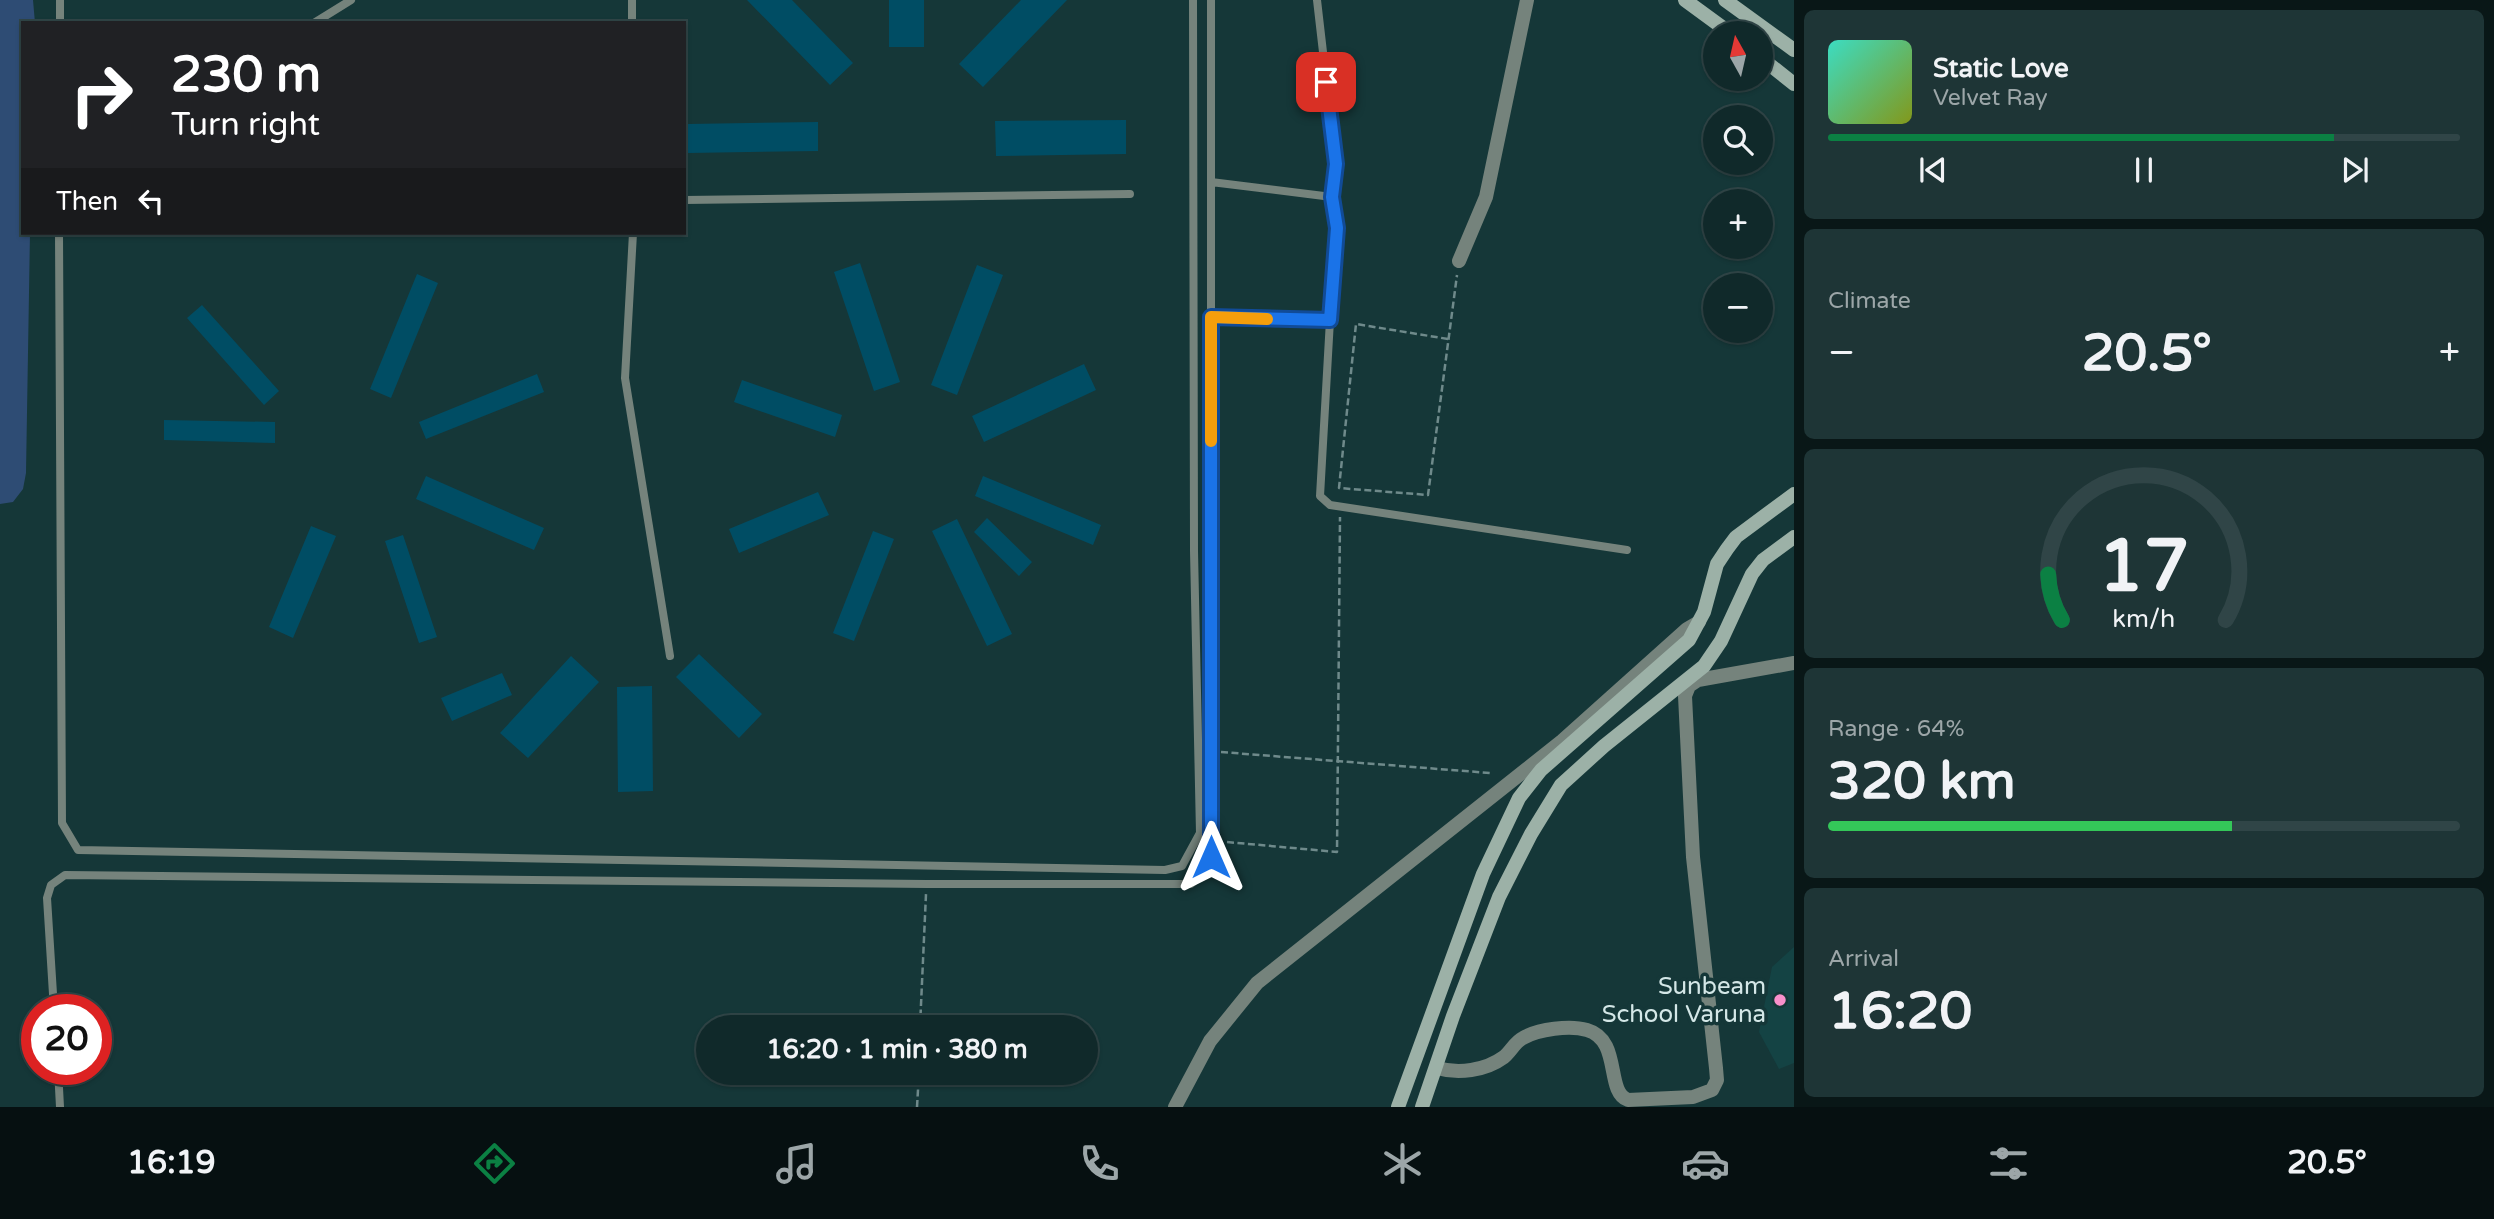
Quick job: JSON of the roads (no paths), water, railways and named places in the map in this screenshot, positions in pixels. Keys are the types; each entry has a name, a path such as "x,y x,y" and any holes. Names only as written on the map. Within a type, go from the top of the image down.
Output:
{"street":[{"path":"1459,261 1486,197 1527,0"},
{"path":"1685,0 1714,21"},
{"path":"1725,0 1793,47"},
{"path":"1773,68 1794,85"},
{"path":"1398,1107 1483,874 1519,798 1541,770 1689,640 1699,622 1717,564 1731,543 1794,494"},
{"path":"1422,1107 1453,1016 1499,897 1531,834 1561,786 1604,746 1704,666 1721,641 1752,574 1763,560 1794,537"},
{"path":"1175,1107 1210,1041 1225,1019 1257,983 1562,741 1687,629 1699,622"},
{"path":"1437,1068 1463,1072 1502,1058 1519,1040 1532,1034 1558,1029 1583,1029 1596,1035 1610,1052 1617,1092 1622,1098 1693,1097 1712,1090 1717,1080 1693,858 1685,696 1689,686 1698,680 1794,663"}],"lane":[{"path":"60,0 60,21"},
{"path":"317,21 351,0"},
{"path":"632,0 632,21"},
{"path":"59,235 62,823 78,850 1165,870 1182,866 1200,833 1194,551 1193,0"},
{"path":"53,994 47,898 51,885 65,875 926,884 1191,884 1202,875 1211,857 1211,0"},
{"path":"1317,0 1336,164 1332,197 1337,228 1320,496 1330,505 1340,507 1627,550"},
{"path":"1211,182 1332,197"},
{"path":"686,200 1130,194"},
{"path":"633,235 625,379 670,656"},
{"path":"1211,317 1330,320"},
{"path":"59,1085 60,1107"}],"place":[{"name":"Sunbeam School Varuna","path":"1780,1000"}]}
